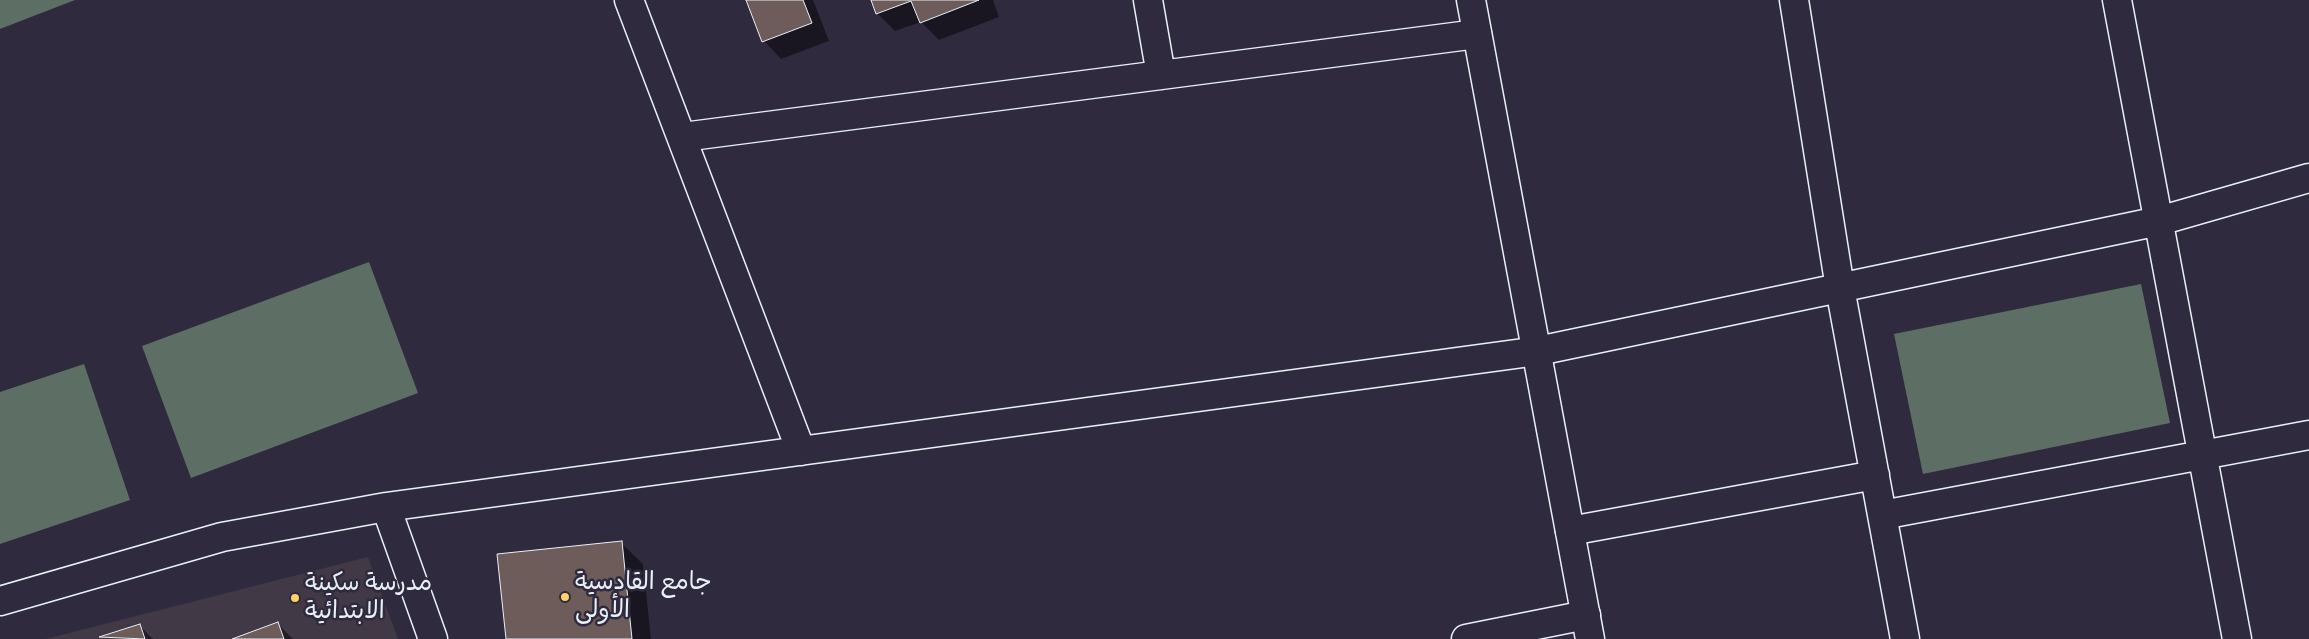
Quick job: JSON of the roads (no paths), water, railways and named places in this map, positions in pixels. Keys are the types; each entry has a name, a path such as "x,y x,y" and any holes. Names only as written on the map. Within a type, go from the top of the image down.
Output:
{"street":[{"path":"629,0 683,137 801,451"},
{"path":"1148,0 1161,75"},
{"path":"1466,639 1588,627 1538,350 1471,0"},
{"path":"1794,0 1840,288 1905,639"},
{"path":"2117,0 2237,639"},
{"path":"683,137 1477,34"},
{"path":"0,601 222,537 386,507 1538,350 2158,221 2309,178"},
{"path":"1882,516 2309,436"},
{"path":"1570,531 1875,476"},
{"path":"386,507 433,639"}],"place":[{"name":"جامع القادسية الأولى","path":"565,597"},
{"name":"مدرسة سكينة الابتدائية","path":"295,598"}]}
